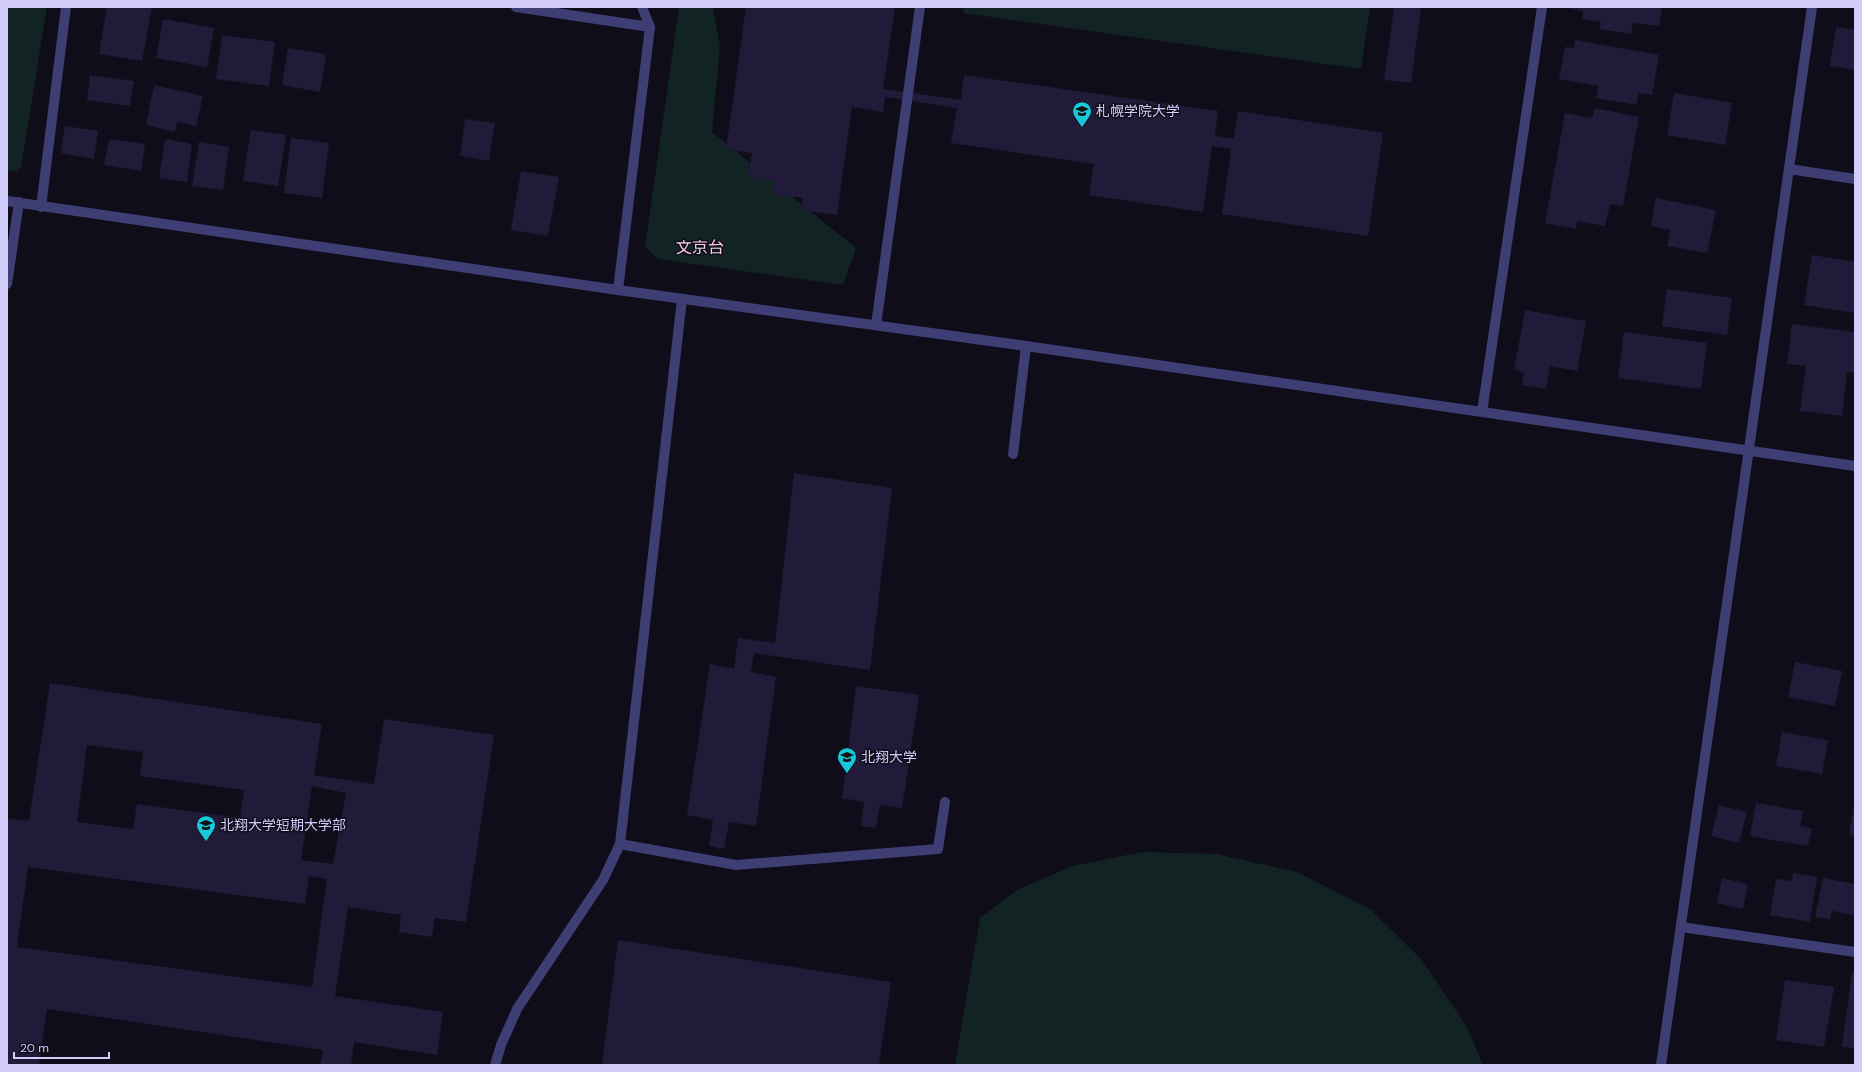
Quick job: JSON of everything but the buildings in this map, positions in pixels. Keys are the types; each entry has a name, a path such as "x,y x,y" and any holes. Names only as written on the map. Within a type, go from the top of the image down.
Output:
{"street":[{"path":"41,207 66,7"},
{"path":"516,7 650,27"},
{"path":"618,290 650,27 642,7"},
{"path":"876,325 920,7"},
{"path":"1482,412 1542,7"},
{"path":"1661,1065 1812,7"},
{"path":"1789,169 1855,179"},
{"path":"7,201 618,290 1026,346 1855,466"},
{"path":"7,284 19,202"},
{"path":"495,1065 500,1045 517,1009 603,880 620,844 682,299"},
{"path":"1013,454 1026,346"},
{"path":"620,844 736,865 938,849 945,802"},
{"path":"1681,926 1855,952"}],"shaded area":[{"path":"7,7 47,7 21,167 17,172 7,170"},
{"path":"679,7 713,7 720,46 712,132 856,248 843,285 658,259 645,247"},
{"path":"964,7 1370,7 1361,69 963,13"},
{"path":"1142,852 1217,854 1297,872 1370,909 1422,960 1467,1027 1483,1065 955,1065 980,918 1017,890 1073,866"}],"place":[{"name":"札幌学院大学","path":"1082,128"},
{"name":"北翔大学","path":"847,774"},
{"name":"北翔大学短期大学部","path":"206,842"}],"district":[{"name":"文京台","path":"700,247"}]}
